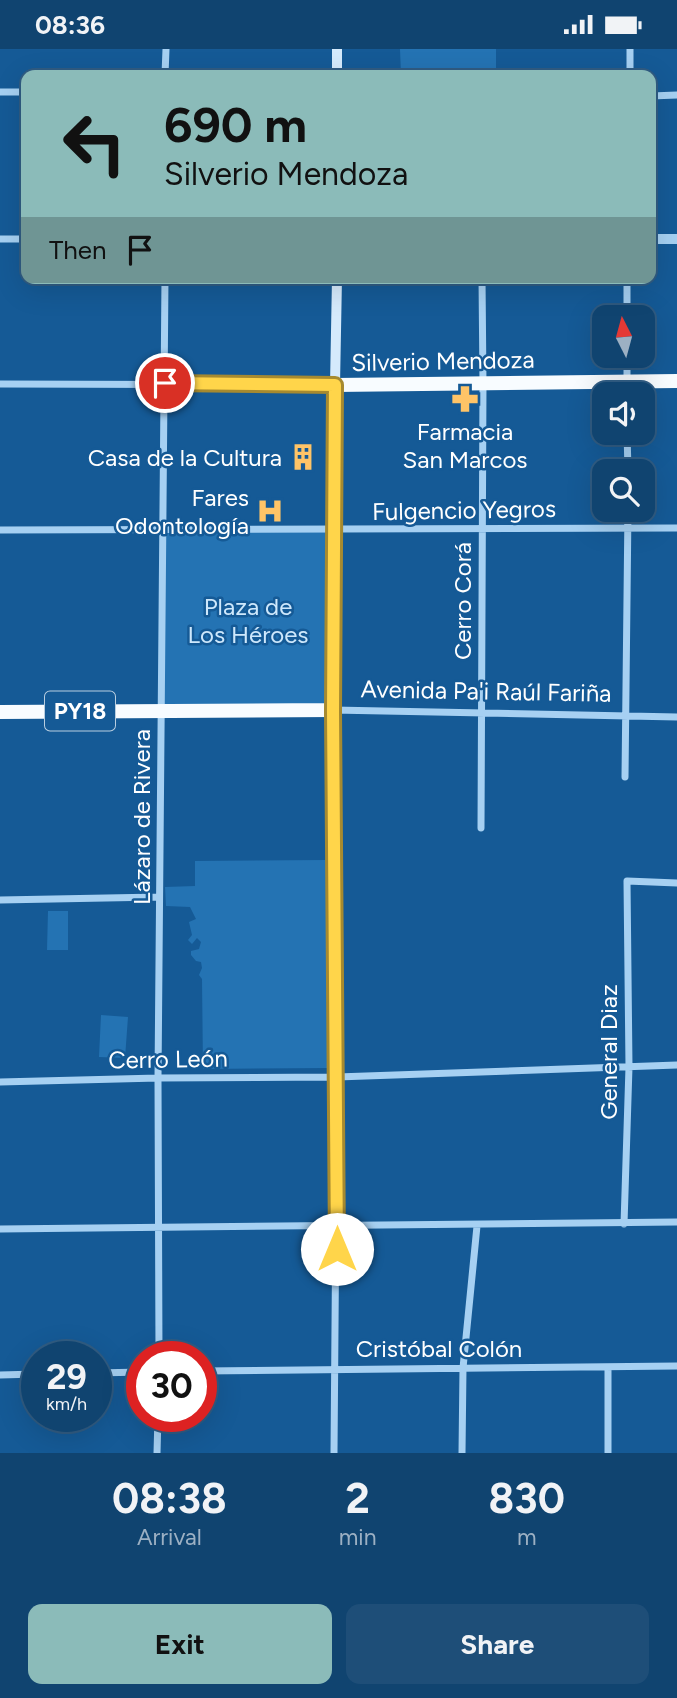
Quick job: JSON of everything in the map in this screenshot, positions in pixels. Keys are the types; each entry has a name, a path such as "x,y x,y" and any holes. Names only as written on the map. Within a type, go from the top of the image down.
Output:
{"highway":[{"name":"Silverio Mendoza","path":"655,384 677,381"},
{"name":"Silverio Mendoza","path":"335,385 483,384 592,387"},
{"path":"333,711 335,385"},
{"name":"Avenida Pa'i Raúl Fariña","path":"0,712 333,711"}],"main road":[{"path":"337,49 337,70"},
{"path":"335,385 337,284"}],"street":[{"path":"166,49 166,70"},
{"path":"630,49 630,70"},
{"path":"0,92 21,92"},
{"path":"656,96 677,95"},
{"path":"0,239 21,239"},
{"path":"656,239 677,239"},
{"name":"Lázaro de Rivera","path":"159,1341 159,897 165,284"},
{"name":"Cerro Corá","path":"481,828 482,284"},
{"path":"627,284 627,305"},
{"name":"Silverio Mendoza","path":"0,384 335,385"},
{"path":"625,777 628,522"},
{"name":"Fulgencio Yegros","path":"0,530 677,528"},
{"path":"333,711 337,1077 334,1453"},
{"name":"Avenida Pa'i Raúl Fariña","path":"333,711 677,717"},
{"name":"General Diaz","path":"624,1224 629,1067 626,881 677,883"},
{"path":"0,900 159,897"},
{"name":"Cerro León","path":"0,1082 337,1077 677,1066"},
{"path":"0,1229 677,1222"},
{"path":"462,1453 463,1368 477,1226"},
{"name":"Cristóbal Colón","path":"217,1371 677,1366"},
{"path":"608,1367 608,1453"},
{"path":"0,1375 21,1374"},
{"path":"157,1453 158,1432"}],"green space":[{"path":"400,49 496,49 496,70 401,70"},
{"name":"Plaza de Los Héroes","path":"165,531 333,532 332,708 162,709"},
{"path":"327,860 329,1068 203,1069 202,979 199,975 202,968 201,962 191,955 191,951 199,949 201,942 197,938 192,944 188,940 192,935 189,922 196,919 190,907 166,906 165,887 195,886 195,861"},
{"path":"48,911 68,911 68,950 47,950"},
{"path":"101,1015 128,1017 125,1058 99,1057"}],"place":[{"name":"Farmacia San Marcos","path":"465,399"},
{"name":"Casa de la Cultura","path":"303,457"},
{"name":"Fares Odontología","path":"270,511"}],"route":[{"path":"165,383 335,385 333,711 337,1249"}]}
